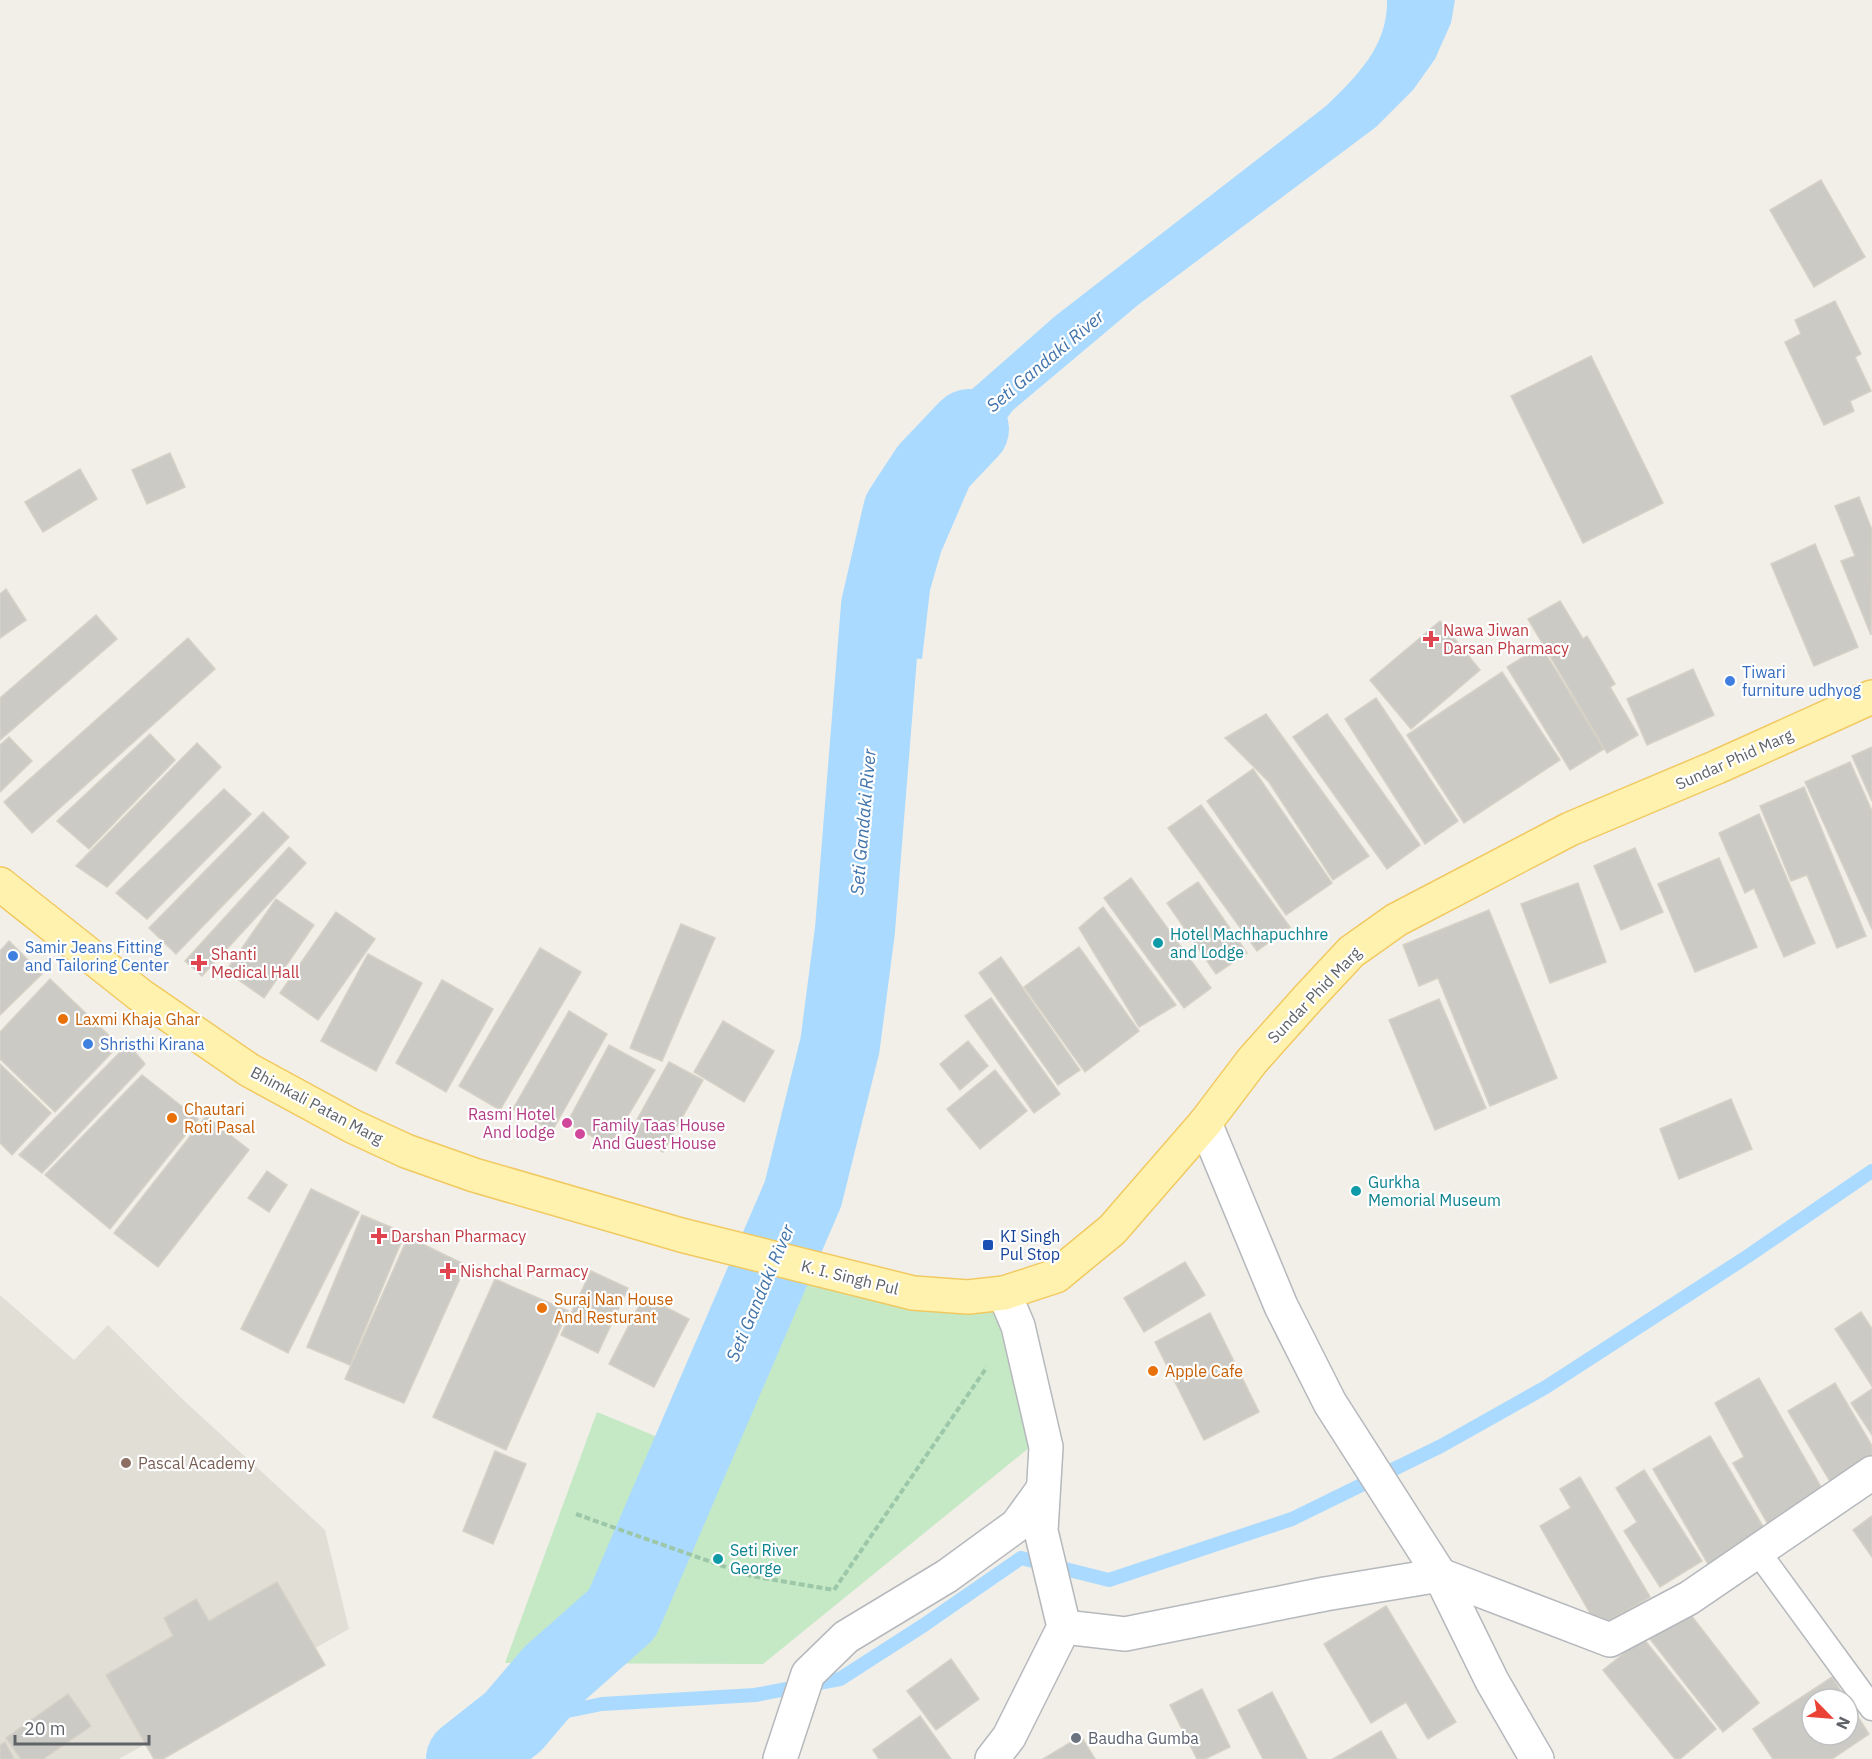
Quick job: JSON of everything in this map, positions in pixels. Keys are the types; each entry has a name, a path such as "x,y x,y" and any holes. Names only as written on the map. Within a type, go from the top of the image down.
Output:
{"main road":[{"name":"Sundar Phid Marg","path":"914,1293 968,1297 1005,1293 1056,1276 1112,1230 1205,1123 1251,1061 1351,952 1396,920 1570,829 1717,767 1872,697"},
{"name":"Bhimkali Patan Marg","path":"0,884 140,995 249,1070 352,1126 406,1151 474,1175 681,1235"},
{"name":"K. I. Singh Pul","path":"681,1235 914,1293"}],"street":[{"path":"1205,1123 1281,1306 1330,1403 1440,1575 1492,1681 1537,1759"},
{"path":"992,1759 1009,1737 1061,1617 1041,1531 1046,1447 1018,1326 1005,1293"},
{"path":"1061,1617 1125,1634 1314,1596 1440,1575 1610,1640 1689,1598 1872,1473"},
{"path":"781,1758 808,1674 846,1637 947,1576 1017,1525 1043,1490"}],"lane":[{"path":"1758,1552 1872,1708"}],"path":[{"path":"576,1514 752,1576 834,1590 1000,1348 1018,1326"}],"shaded area":[{"name":"Pascal Academy","path":"0,1295 74,1360 108,1325 179,1396 325,1530 349,1629 119,1759 0,1759"}],"green space":[{"name":"Seti River George","path":"771,1280 1009,1310 1035,1443 763,1664 505,1663 597,1412 701,1455"}],"water":[{"path":"1387,0 1455,0 1451,23 1435,59 1413,90 1376,127 1138,305 1013,410 998,430 979,464 941,552 930,590 922,659 886,657 907,473 915,448 954,405 1054,317 1326,106 1359,71 1376,46 1386,17"}],"building":[{"path":"1821,180 1865,257 1814,287 1770,210"},
{"path":"1835,301 1861,354 1855,357 1871,391 1850,401 1854,411 1824,425 1785,342 1801,334 1795,320"},
{"path":"1591,356 1663,503 1583,543 1511,396"},
{"path":"170,453 185,487 147,504 132,470"},
{"path":"80,469 97,499 43,532 25,502"},
{"path":"1859,497 1872,530 1871,635 1841,561 1855,556 1835,506"},
{"path":"1815,544 1858,647 1814,666 1771,564"},
{"path":"6,589 26,620 0,638 0,594"},
{"path":"1560,601 1583,639 1587,636 1615,684 1610,687 1638,735 1607,753 1528,619"},
{"path":"96,615 117,639 0,740 0,698"},
{"path":"1440,621 1480,670 1411,729 1370,680"},
{"path":"188,638 215,669 32,833 4,802"},
{"path":"1541,646 1604,749 1570,770 1507,667"},
{"path":"1693,669 1714,715 1647,745 1627,699"},
{"path":"1502,672 1560,760 1464,823 1407,735"},
{"path":"1376,698 1458,821 1425,844 1345,719"},
{"path":"1266,714 1369,856 1333,880 1269,782 1225,738"},
{"path":"1327,714 1420,845 1387,869 1293,737"},
{"path":"150,734 175,760 89,849 57,821"},
{"path":"9,737 32,761 0,792 0,745"},
{"path":"197,743 221,767 107,887 76,866"},
{"path":"1872,747 1872,801 1852,756"},
{"path":"1850,762 1872,811 1872,929 1805,782"},
{"path":"1253,769 1332,883 1286,915 1207,801"},
{"path":"1804,787 1866,936 1837,948 1807,875 1791,881 1760,806"},
{"path":"224,789 251,814 147,919 116,893"},
{"path":"1201,805 1290,927 1257,951 1168,828"},
{"path":"263,812 289,837 176,954 149,928"},
{"path":"1759,814 1815,943 1784,957 1754,888 1745,893 1719,833"},
{"path":"289,847 306,863 202,976 185,961"},
{"path":"1635,848 1663,912 1621,930 1594,866"},
{"path":"1719,858 1757,947 1695,972 1658,884"},
{"name":"Hotel Machhapuchhre and Lodge","path":"1131,878 1211,988 1184,1008 1104,898"},
{"path":"1198,882 1247,953 1216,974 1167,903"},
{"path":"1578,883 1606,962 1550,983 1521,904"},
{"path":"276,899 314,925 264,998 226,971"},
{"path":"1103,907 1176,1005 1139,1027 1079,928"},
{"path":"1489,910 1557,1078 1490,1106 1438,978 1419,986 1403,945"},
{"path":"336,912 375,939 318,1020 280,993"},
{"path":"681,924 715,938 662,1061 630,1048"},
{"path":"9,941 42,974 0,1015 0,951"},
{"path":"1079,947 1139,1031 1085,1072 1024,987"},
{"path":"540,948 581,972 500,1110 459,1086"},
{"path":"368,954 422,983 376,1071 321,1041"},
{"path":"1001,957 1080,1070 1058,1085 979,973"},
{"path":"50,979 119,1045 55,1112 0,1059 0,1032"},
{"path":"442,980 493,1009 446,1092 396,1063"},
{"path":"991,998 1060,1094 1034,1113 965,1016"},
{"path":"1439,999 1486,1108 1435,1130 1389,1020"},
{"path":"569,1011 607,1034 552,1131 513,1109"},
{"path":"723,1021 774,1051 744,1102 694,1072"},
{"path":"968,1041 988,1066 960,1090 940,1064"},
{"path":"128,1044 145,1064 42,1173 19,1155"},
{"path":"609,1045 655,1070 610,1146 567,1123"},
{"path":"669,1062 703,1080 663,1152 629,1134"},
{"path":"0,1064 51,1113 12,1155 0,1143"},
{"path":"995,1070 1027,1111 980,1149 947,1109"},
{"path":"142,1075 198,1119 110,1229 45,1175"},
{"path":"1731,1099 1752,1149 1679,1179 1660,1129"},
{"path":"206,1116 249,1150 158,1267 114,1233"},
{"path":"267,1171 287,1185 269,1212 248,1198"},
{"path":"311,1189 359,1212 288,1353 241,1329"},
{"path":"362,1215 405,1233 350,1365 307,1347"},
{"path":"408,1237 466,1265 404,1403 345,1379"},
{"path":"1185,1262 1205,1295 1144,1332 1124,1298"},
{"path":"591,1271 628,1288 598,1353 561,1335"},
{"path":"495,1279 568,1311 506,1450 433,1417"},
{"path":"644,1296 689,1319 654,1387 609,1364"},
{"path":"1861,1312 1872,1329 1872,1386 1835,1329"},
{"path":"1210,1313 1259,1412 1204,1440 1155,1342"},
{"path":"1759,1378 1825,1494 1769,1526 1733,1463 1744,1457 1715,1403"},
{"path":"1835,1383 1872,1446 1872,1459 1831,1483 1788,1411"},
{"path":"1872,1389 1872,1435 1851,1403"},
{"path":"1710,1436 1765,1530 1708,1564 1653,1469"},
{"path":"495,1451 526,1464 493,1544 463,1531"},
{"path":"1644,1470 1702,1561 1660,1587 1624,1531 1637,1522 1616,1488"},
{"path":"1580,1477 1650,1597 1598,1627 1540,1526 1571,1508 1560,1489"},
{"path":"1872,1516 1872,1557 1853,1530"},
{"path":"277,1582 325,1665 163,1759 154,1759 106,1675 173,1636 164,1618 196,1599 209,1621"},
{"path":"1386,1606 1456,1722 1428,1739 1406,1702 1371,1723 1324,1644"},
{"path":"1687,1610 1759,1703 1723,1732 1650,1639"},
{"path":"1643,1638 1716,1729 1680,1759 1675,1759 1603,1670"},
{"path":"951,1659 979,1699 936,1730 907,1691"},
{"path":"1832,1677 1838,1687 1817,1687"},
{"path":"1202,1689 1230,1747 1205,1759 1197,1759 1170,1705"},
{"path":"1272,1692 1307,1759 1263,1759 1238,1710"},
{"path":"68,1694 91,1726 43,1759 21,1759 6,1738"},
{"path":"1800,1698 1800,1747 1850,1747 1832,1759 1773,1759 1753,1729"},
{"path":"920,1716 951,1759 879,1759 873,1750"},
{"path":"1860,1720 1869,1734 1860,1740"},
{"path":"1381,1731 1397,1759 1333,1759"},
{"path":"1081,1736 1095,1759 1043,1759"},
{"path":"5,1742 14,1759 0,1759 0,1745"}],"waterway":[{"name":"Seti Gandaki River","path":"466,1759 513,1722 553,1675 622,1614 803,1194 840,1045 855,930 881,606 903,511 930,470 969,429"},
{"path":"513,1722 602,1704 755,1695 840,1679 1021,1558 1109,1580 1292,1519 1441,1446 1546,1387 1748,1256 1872,1171"}],"place":[{"name":"Nawa Jiwan Darsan Pharmacy","path":"1431,639"},
{"name":"Tiwari furniture udhyog","path":"1730,681"},
{"name":"Hotel Machhapuchhre and Lodge","path":"1158,943"},
{"name":"Samir Jeans Fitting and Tailoring Center","path":"13,956"},
{"name":"Shanti Medical Hall","path":"199,963"},
{"name":"Laxmi Khaja Ghar","path":"63,1019"},
{"name":"Shristhi Kirana","path":"88,1044"},
{"name":"Chautari Roti Pasal","path":"172,1118"},
{"name":"Rasmi Hotel And lodge","path":"567,1123"},
{"name":"Family Taas House And Guest House","path":"580,1134"},
{"name":"Gurkha Memorial Museum","path":"1356,1191"},
{"name":"Darshan Pharmacy","path":"379,1236"},
{"name":"KI Singh Pul Stop","path":"988,1245"},
{"name":"Nishchal Parmacy","path":"448,1271"},
{"name":"Suraj Nan House And Resturant","path":"542,1308"},
{"name":"Apple Cafe","path":"1153,1371"},
{"name":"Pascal Academy","path":"126,1463"},
{"name":"Seti River George","path":"718,1559"},
{"name":"Baudha Gumba","path":"1076,1738"}]}
